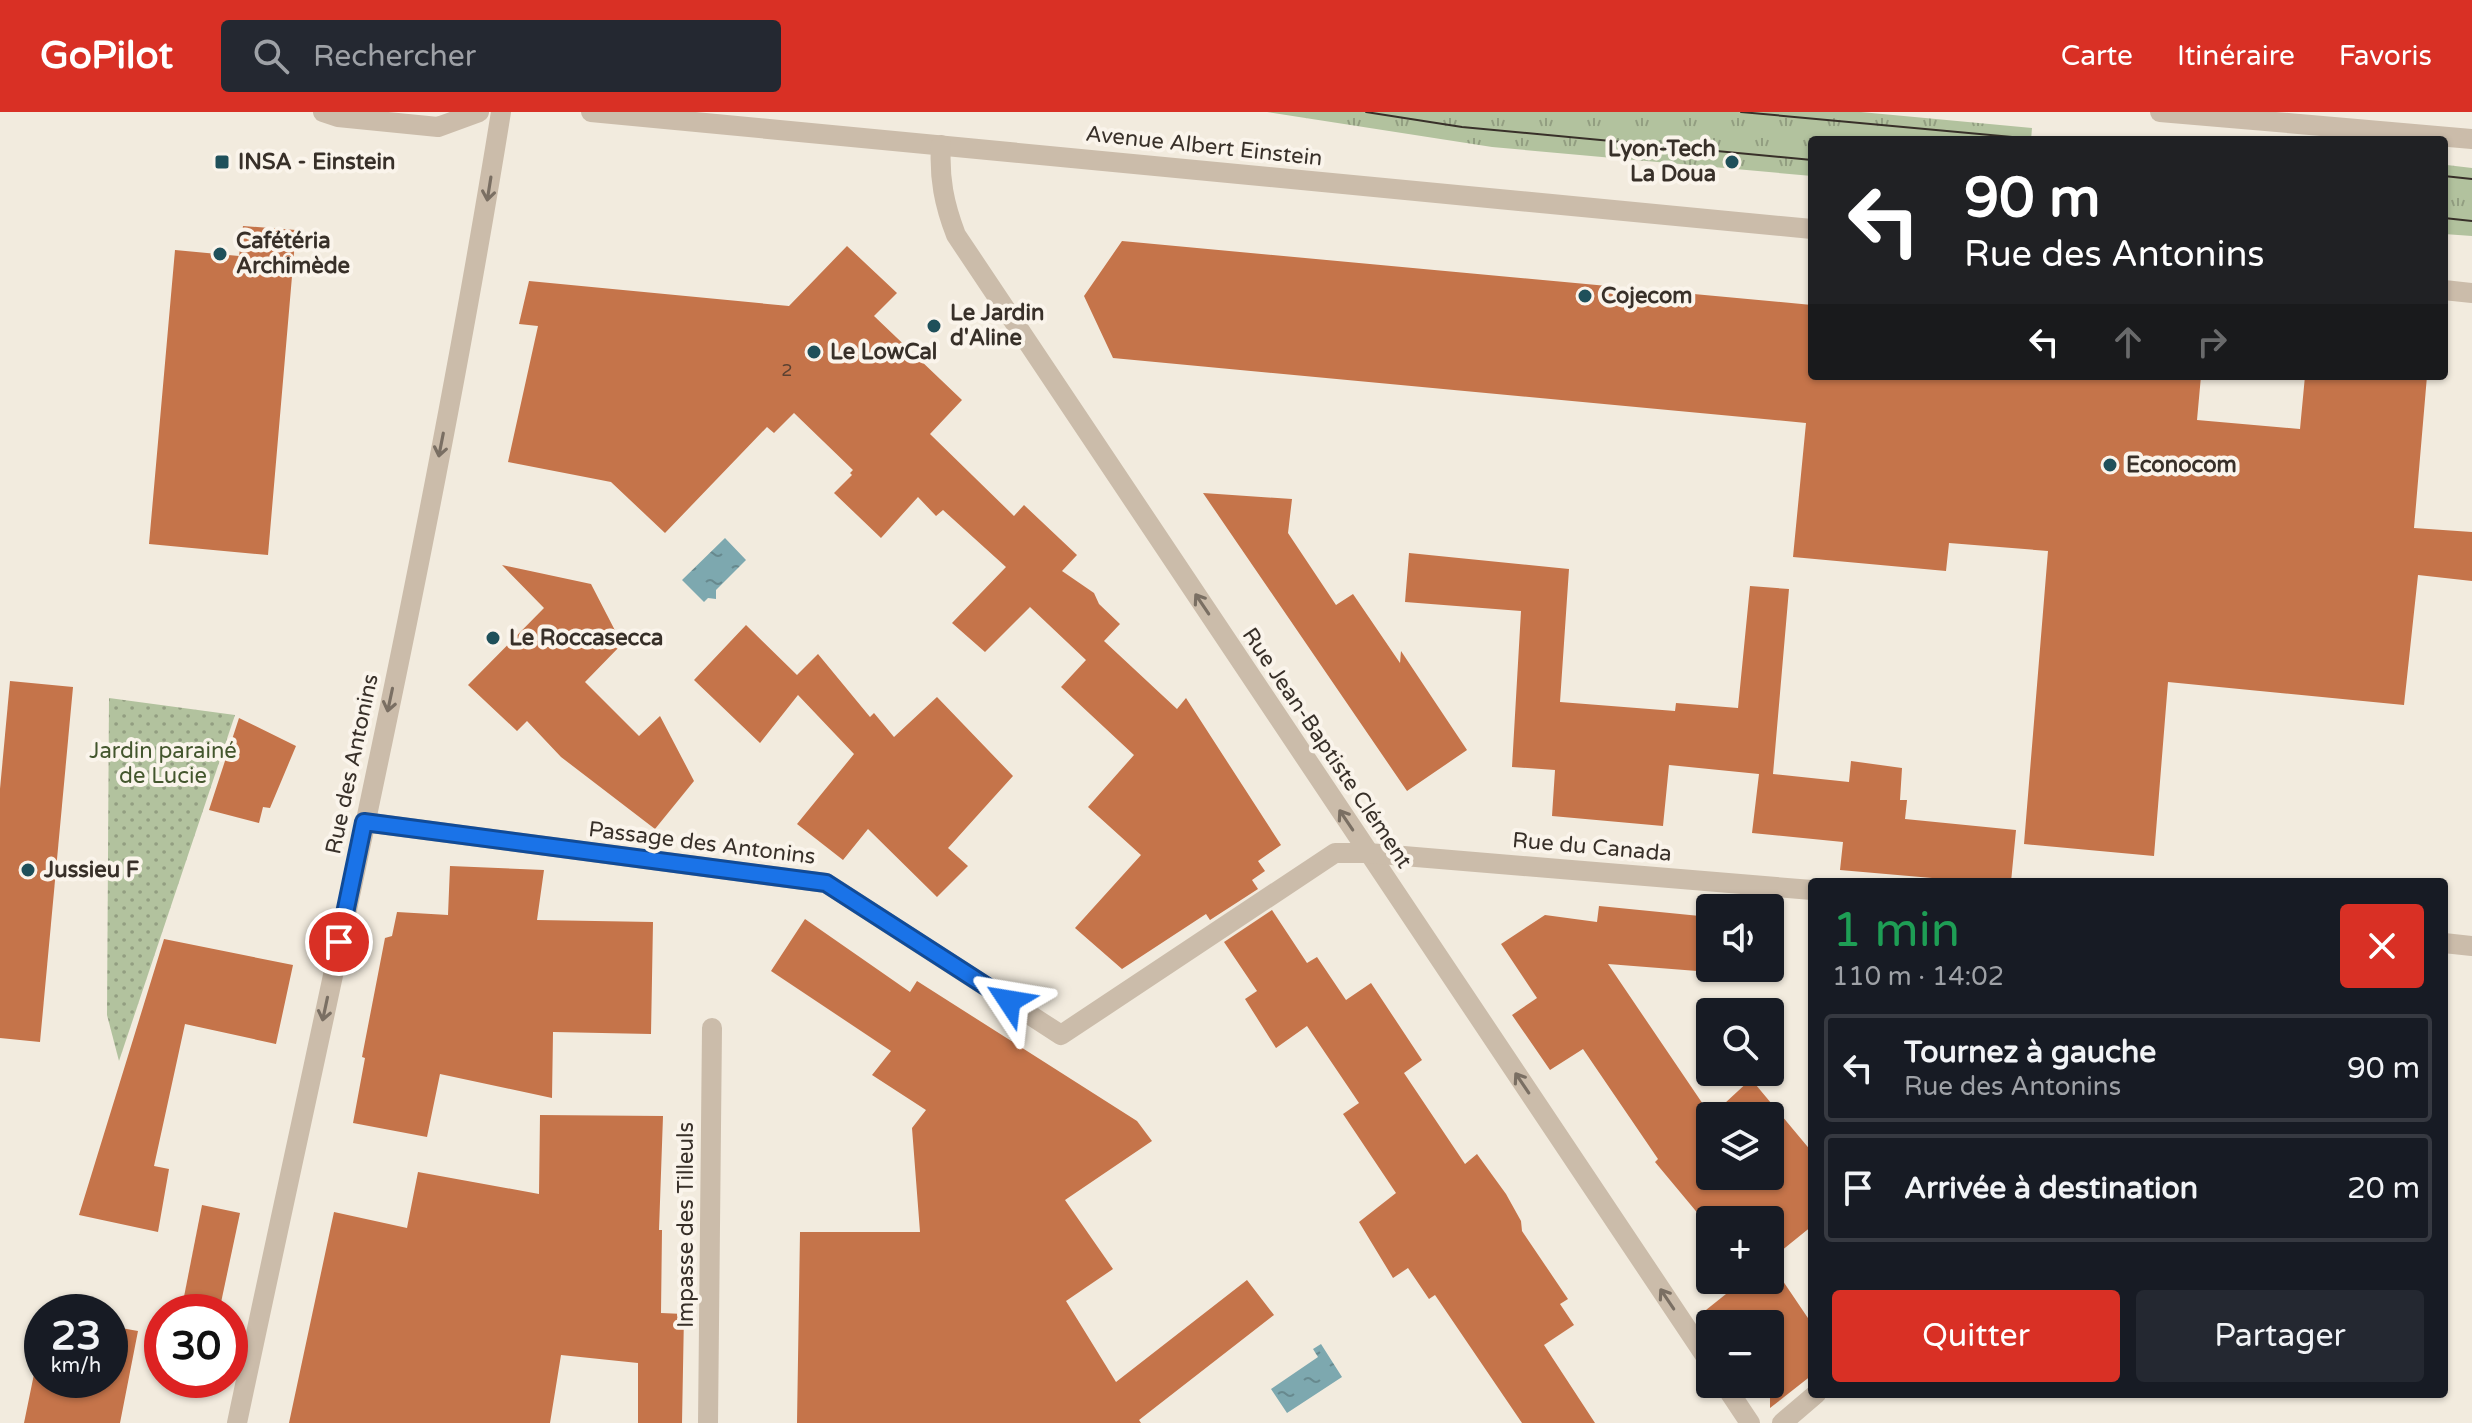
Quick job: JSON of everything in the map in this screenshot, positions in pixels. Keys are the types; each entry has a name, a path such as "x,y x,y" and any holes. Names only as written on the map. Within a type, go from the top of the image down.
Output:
{"street":[{"path":"323,112 338,117 438,127 479,112"},
{"name":"Rue des Antonins","path":"237,1423 404,631 480,243 501,112"},
{"name":"Avenue Albert Einstein","path":"591,112 1808,229"},
{"path":"2160,112 2437,136"},
{"path":"2448,137 2472,139"},
{"name":"Rue Jean-Baptiste Clément","path":"941,145 940,175 945,206 956,235 1696,1342"},
{"path":"2448,290 2472,293"},
{"name":"Passage des Antonins","path":"364,822 826,883 1061,1035 1335,853 1368,853"},
{"name":"Rue du Canada","path":"1368,853 1808,890"},
{"path":"2448,943 2472,946"},
{"name":"Impasse des Tilleuls","path":"708,1423 712,1028"},
{"path":"1733,1398 1750,1423"},
{"path":"1782,1423 1811,1398"}],"green space":[{"path":"1267,112 1861,112 2032,128 2031,136 1808,136 1808,176 1492,147"},
{"path":"2448,165 2472,168 2472,236 2448,234"},
{"name":"Jardin parainé de Lucie","path":"109,698 235,715 119,1061 107,1015"}],"water":[{"path":"725,538 746,560 716,590 716,599 708,598 704,602 682,580"},
{"path":"1321,1344 1342,1377 1287,1413 1271,1389 1318,1357 1313,1349"}],"building":[{"path":"243,226 296,230 268,555 149,544 175,250 239,256"},
{"path":"1122,241 1808,305 1808,380 2201,380 2197,420 2300,429 2305,380 2427,380 2414,528 2472,532 2472,581 2418,575 2404,705 2168,682 2154,856 2024,844 2048,551 1949,543 1946,571 1793,557 1806,423 1113,358 1084,296"},
{"path":"847,246 897,293 874,316 962,400 930,434 1014,516 1024,505 1077,555 1062,571 1094,593 1099,604 1120,624 1104,641 1177,709 1186,698 1281,845 1258,861 1265,871 1252,880 1258,889 1210,920 1206,914 1122,969 1075,928 1141,855 1088,807 1134,755 1061,687 1086,660 1030,607 985,652 952,623 1006,567 943,510 936,516 918,497 881,538 834,493 852,475 853,470 794,413 774,433 767,427 665,533 611,482 508,462 538,326 519,324 529,281 789,306"},
{"path":"1203,493 1292,499 1288,533 1336,605 1353,594 1400,663 1401,651 1467,750 1407,791"},
{"path":"1409,553 1569,569 1560,702 1675,711 1676,703 1738,708 1750,586 1789,589 1773,774 1849,782 1851,761 1902,768 1900,800 1907,800 1905,819 2016,830 2011,878 1932,878 1840,870 1843,842 1752,833 1759,774 1669,765 1663,826 1552,816 1555,770 1512,767 1521,611 1405,602"},
{"path":"502,565 591,584 622,644 585,682 639,736 660,716 694,781 655,829 561,757 527,721 517,731 468,685 544,608"},
{"path":"746,625 797,675 818,654 870,717 874,713 894,737 937,697 1013,776 948,848 968,866 937,897 868,829 843,860 797,824 854,754 798,695 760,743 694,680"},
{"name":"Jussieu F","path":"10,681 73,687 40,1042 0,1038 0,789"},
{"path":"239,718 296,746 270,808 263,807 259,823 209,810"},
{"path":"450,866 544,870 537,920 653,922 651,1034 553,1032 552,1098 440,1074 427,1137 353,1123 385,938 392,936 397,912 448,915"},
{"path":"1599,906 1696,916 1696,971 1608,964 1702,1102 1696,1102 1696,1190 1784,1190 1784,1118 1808,1147 1808,1229 1784,1249 1784,1206 1696,1206 1696,1211 1655,1162 1658,1159 1583,1049 1550,1070 1512,1015 1537,998 1501,944 1545,915 1597,922"},
{"path":"1272,910 1307,963 1317,957 1346,1000 1371,983 1422,1060 1404,1073 1465,1164 1477,1154 1506,1194 1521,1221 1522,1231 1568,1299 1560,1304 1574,1325 1544,1345 1595,1423 1522,1423 1435,1295 1429,1299 1408,1268 1393,1278 1359,1222 1396,1193 1343,1114 1359,1103 1307,1026 1276,1048 1245,999 1257,991 1224,942"},
{"path":"805,919 910,992 917,981 1137,1121 1152,1141 1065,1200 1113,1269 1066,1301 1116,1382 1247,1280 1274,1315 1139,1420 1141,1423 797,1423 800,1232 920,1232 912,1128 926,1110 872,1075 891,1051 771,971"},
{"path":"164,939 293,965 276,1044 185,1024 154,1166 169,1169 158,1232 79,1215"},
{"path":"1743,1086 1757,1086 1770,1102 1726,1102"},
{"path":"540,1115 663,1116 659,1230 662,1230 661,1313 684,1314 682,1423 638,1423 638,1363 561,1355 550,1423 289,1423 334,1212 407,1228 418,1172 539,1194"},
{"path":"202,1205 240,1213 223,1294 185,1294"},
{"path":"1784,1283 1808,1318 1808,1378 1784,1397 1784,1310 1706,1310 1726,1294 1784,1294"},
{"path":"128,1329 138,1331 128,1382"},
{"path":"29,1398 125,1398 120,1423 24,1423"},
{"path":"1770,1398 1783,1398 1770,1408"}],"tram line":[{"path":"1366,112 1462,127 1808,160"},
{"path":"1741,112 2002,136"},
{"path":"2448,176 2472,179"},
{"path":"2448,218 2472,221"}],"place":[{"name":"INSA - Einstein","path":"222,162"},
{"name":"Lyon-Tech La Doua","path":"1732,162"},
{"name":"Cafétéria Archimède","path":"220,254"},
{"name":"Cojecom","path":"1585,296"},
{"name":"Le Jardin d'Aline","path":"934,326"},
{"name":"Le LowCal","path":"814,352"},
{"name":"Econocom","path":"2110,465"},
{"name":"Le Roccasecca","path":"493,638"},
{"name":"Jussieu F","path":"28,870"}],"route":[{"path":"339,942 364,822 826,883 1009,1001"}]}
